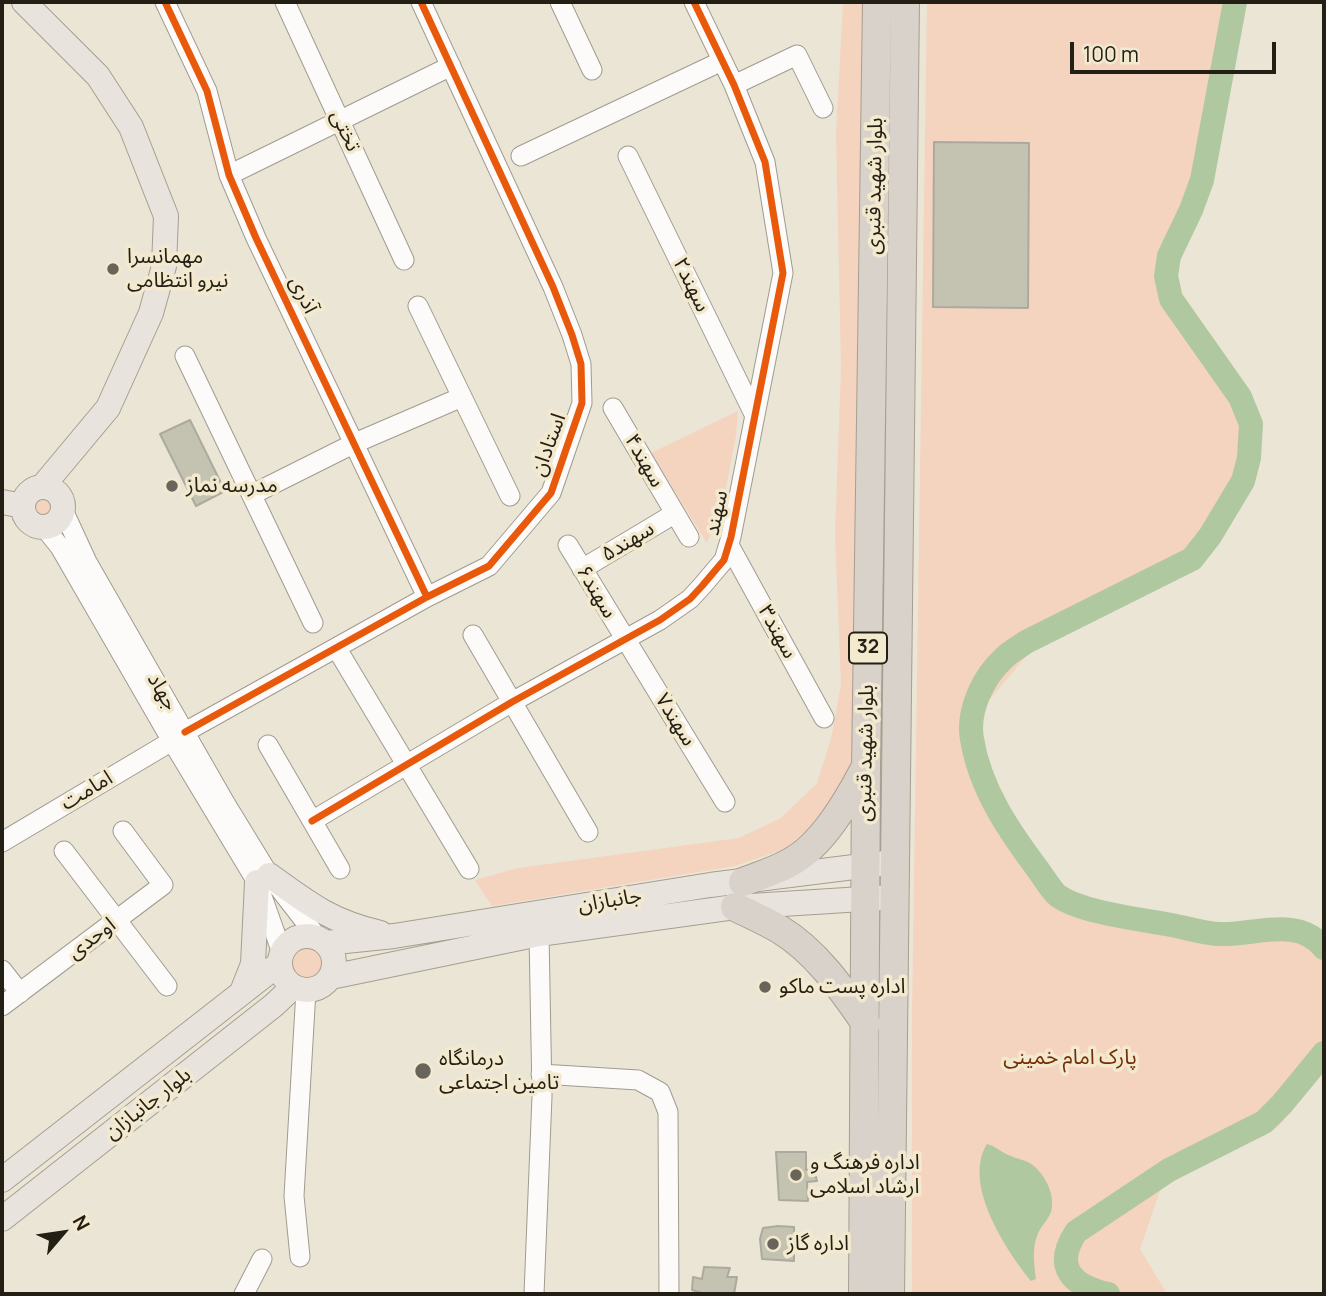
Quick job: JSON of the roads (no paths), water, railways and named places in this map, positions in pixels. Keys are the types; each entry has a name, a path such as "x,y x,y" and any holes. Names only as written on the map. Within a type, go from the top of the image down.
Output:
{"highway":[{"name":"بلوار شهید قنبری","path":"877,2 889,247 894,862 890,1294"},
{"name":"بلوار شهید قنبری","path":"863,1294 866,768 889,247 905,2"},
{"path":"866,768 839,815 816,841 791,862 730,900 780,930 810,953 837,982 866,1024"}],"main road":[{"path":"24,2 98,76 131,127 166,216 163,266 151,313 108,408 42,487 12,504 26,519 44,527 56,522 62,510 60,497 42,487"},
{"name":"جانبازان","path":"331,976 539,934 730,900 866,864 894,862"},
{"path":"242,992 253,964 263,878 319,912 354,926 394,936"},
{"name":"جانبازان","path":"321,940 394,936 710,885 730,900"},
{"path":"730,900 894,897"},
{"path":"310,936 321,940 334,962 331,976 316,989 300,988 286,981 281,958 285,947 296,938 310,936"},
{"name":"بلوار جانبازان","path":"2,1180 242,992 281,958"},
{"name":"بلوار جانبازان","path":"2,1219 274,1004 300,988"}],"street":[{"name":"تختی","path":"285,2 404,260"},
{"name":"استادان","path":"179,737 427,597 489,566 551,493 583,403 581,364 572,335 528,230 421,2"},
{"path":"560,2 592,70"},
{"name":"سهند","path":"312,821 512,702 660,620 690,599 724,560 783,273 765,162 734,85 694,2"},
{"name":"آذری","path":"168,3 207,91 229,175 256,238 427,597"},
{"path":"734,85 797,55 823,108"},
{"path":"521,156 722,61"},
{"path":"229,175 451,66"},
{"name":"سهند۲","path":"628,156 754,414"},
{"path":"418,306 510,496"},
{"path":"185,356 313,623"},
{"path":"253,494 355,443 462,397"},
{"name":"سهند۴","path":"613,408 689,537"},
{"name":"جهاد","path":"62,510 179,737"},
{"name":"سهند۵","path":"582,569 674,513"},
{"name":"جهاد","path":"44,527 60,547 179,737 263,878 321,940"},
{"name":"سهند۶","path":"568,545 625,639"},
{"name":"سهند۳","path":"729,545 824,718"},
{"path":"473,635 588,832"},
{"name":"سهند۷","path":"625,639 724,802"},
{"path":"337,649 470,869"},
{"name":"امامت","path":"2,842 179,737"},
{"path":"268,746 340,869"},
{"name":"اوحدی","path":"2,1006 163,885 123,831"},
{"path":"64,850 167,986"},
{"name":"جهاد","path":"263,878 281,958"},
{"path":"534,1294 541,1074 539,934"},
{"path":"2,970 20,993"},
{"path":"300,988 294,1196 300,1256"},
{"path":"541,1074 638,1080 660,1093 668,1112 669,1294"},
{"path":"244,1294 262,1259"}],"waterway":[{"path":"1235,2 1202,180 1169,256 1166,276 1171,299 1240,397 1251,424 1249,458 1243,481 1210,536 1192,559 1026,642 1004,658 989,675 978,695 972,717 972,739 982,775 997,809 1058,896 1097,911 1207,933 1232,934 1274,929 1301,932 1324,948"},
{"path":"1108,1294 1085,1286 1070,1273 1066,1255 1076,1232 1169,1170 1264,1122 1324,1053"}],"place":[{"name":"مهمانسرا نیرو انتظامی","path":"113,269"},
{"name":"مدرسه نماز","path":"172,486"},
{"name":"اداره پست ماکو","path":"765,987"},
{"name":"درمانگاه تامین اجتماعی","path":"423,1071"},
{"name":"اداره فرهنگ و ارشاد اسلامی","path":"796,1175"},
{"name":"اداره گاز","path":"773,1244"}],"park label":[{"name":"پارک امام خمینی","path":"1070,1058"}]}
